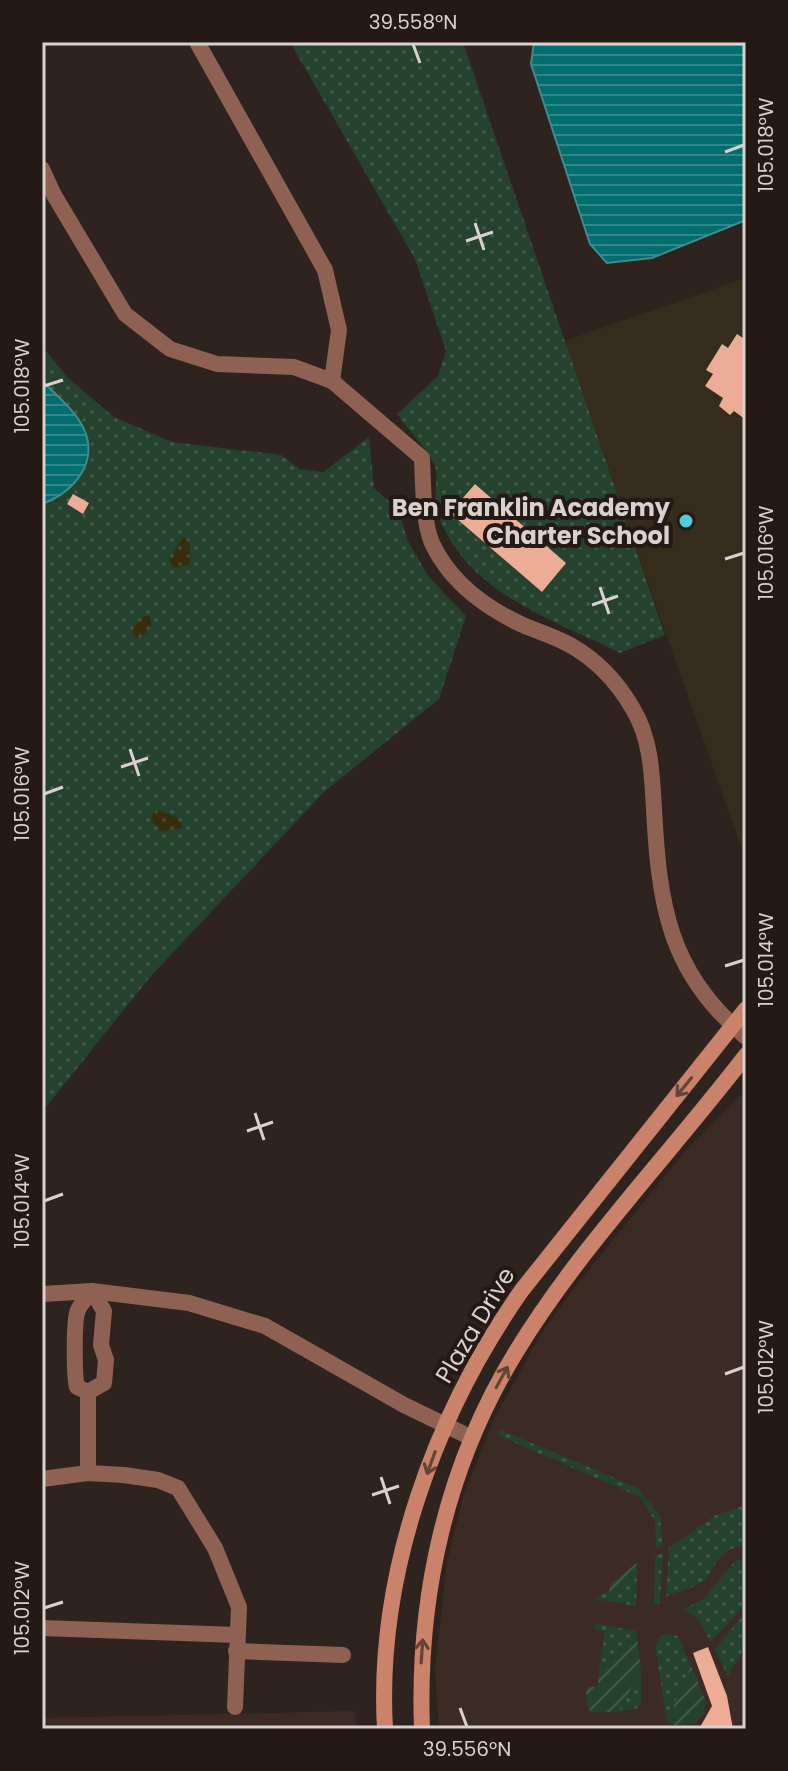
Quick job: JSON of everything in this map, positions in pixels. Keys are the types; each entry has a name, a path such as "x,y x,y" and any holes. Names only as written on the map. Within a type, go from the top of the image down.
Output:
{"street":[{"path":"197,42 325,270 339,330 332,381"},
{"path":"42,169 54,195 125,314 170,349 217,364 294,367 332,381 422,458 431,541 454,577 484,604 570,645 618,683 641,722 652,764 658,883 668,925 699,987 739,1031"},
{"name":"Plaza Drive","path":"385,1729 386,1665 396,1586 414,1513 445,1426 489,1339 522,1290 739,1031 746,1009"},
{"name":"Plaza Drive","path":"422,1729 421,1667 428,1592 443,1521 472,1438 500,1379 546,1307 746,1055"},
{"path":"88,1392 77,1387 73,1374 77,1357 77,1311 92,1291"},
{"path":"88,1392 104,1383 106,1360 101,1345 104,1311 92,1291"},
{"path":"42,1294 92,1291 189,1303 265,1326 472,1438"},
{"path":"88,1392 88,1473"},
{"path":"42,1479 88,1473 158,1480 178,1488 215,1548 239,1607 235,1707"},
{"path":"42,1628 343,1655"}],"shaded area":[{"name":"Ben Franklin Academy Charter School","path":"746,278 746,861 563,341"},
{"path":"746,1090 746,1729 439,1729 435,1668 447,1561 463,1497 495,1417 541,1334 574,1288 687,1149"},
{"path":"355,1711 356,1729 42,1729 42,1718"}],"green space":[{"path":"290,42 463,42 665,635 620,653 512,599 467,563 450,539 437,512 434,464 397,414 438,376 446,351 415,259"},
{"path":"42,346 68,378 114,417 172,442 281,455 300,469 323,472 369,437 374,488 399,510 407,539 428,576 466,616 439,699 324,792 150,977 42,1112"},
{"path":"501,1430 638,1488 660,1516 663,1545 656,1549 655,1521 640,1497 506,1439 498,1435"},
{"path":"746,1505 746,1545 720,1557 703,1581 666,1597 669,1548 716,1515"},
{"path":"663,1552 660,1603 654,1605 655,1557"},
{"path":"736,1560 746,1560 746,1603 711,1642 699,1620 684,1609 703,1599"},
{"path":"637,1563 637,1572 609,1593 610,1584"},
{"path":"637,1572 636,1606 595,1599"},
{"path":"746,1612 746,1645 728,1676 715,1649"},
{"path":"594,1623 636,1631 599,1671 605,1631 594,1630"},
{"path":"636,1631 641,1671 618,1712 591,1712 587,1705 586,1688 598,1686 599,1671"},
{"path":"663,1634 678,1636 691,1666 667,1722 655,1645"},
{"path":"691,1666 705,1699 704,1714 694,1724 676,1726 667,1722"},
{"path":"641,1671 641,1705 618,1712"}],"sand":[{"path":"183,538 190,539 190,565 174,568 169,560"},
{"path":"144,616 149,616 152,625 141,638 135,638 132,628"},
{"path":"155,809 180,819 182,828 160,831 151,820"}],"water":[{"path":"534,42 746,42 746,220 652,258 607,263 590,244 531,64"},
{"path":"42,380 79,420 88,452 86,464 74,484 42,504"}],"building":[{"path":"737,334 746,340 746,420 734,411 730,415 719,406 723,398 705,386 713,374 706,370 722,344 728,348"},
{"path":"475,484 566,563 542,592 450,513"},
{"path":"73,494 89,503 83,514 67,504"},
{"path":"708,1647 727,1696 733,1729 699,1729 712,1706 693,1653"}],"place":[{"name":"Ben Franklin Academy Charter School","path":"686,521"}]}
